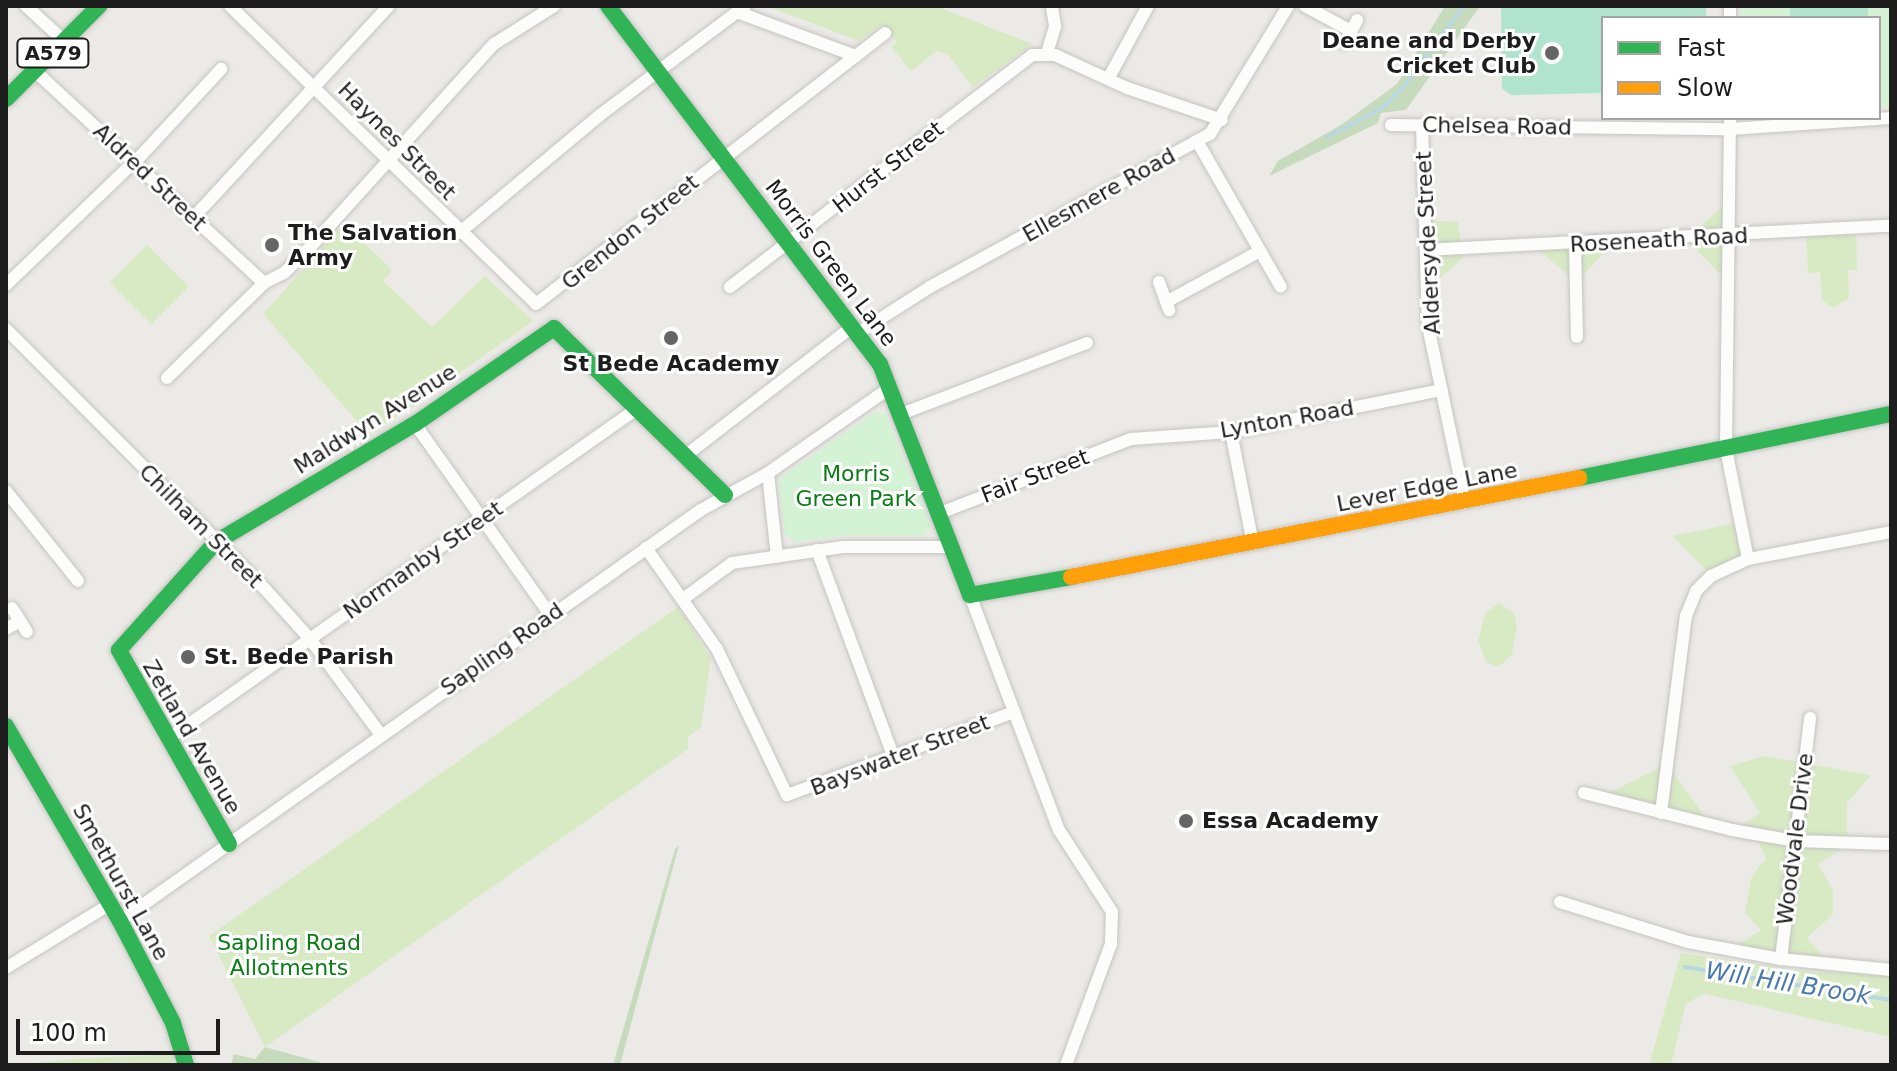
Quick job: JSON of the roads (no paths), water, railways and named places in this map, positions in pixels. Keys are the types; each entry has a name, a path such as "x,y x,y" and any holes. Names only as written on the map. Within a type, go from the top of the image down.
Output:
{"street":[{"path":"26,6 64,41"},
{"name":"A579","path":"6,99 99,6"},
{"name":"Haynes Street","path":"230,6 386,162 536,304"},
{"path":"194,217 389,6"},
{"path":"167,378 264,283 284,273 313,244 494,44 554,6"},
{"name":"Morris Green Lane","path":"608,6 657,74 856,330 891,387 1059,830 1109,903 1114,922 1111,944 1066,1065"},
{"path":"1052,6 1055,26 1047,53 1108,79 1222,120"},
{"path":"1108,79 1148,6"},
{"name":"Ellesmere Road","path":"685,456 856,330 1197,141 1222,120 1288,6"},
{"path":"1305,6 1351,31"},
{"path":"459,233 600,115 741,9 856,56"},
{"name":"Grendon Street","path":"536,304 885,33"},
{"name":"Hurst Street","path":"730,287 1032,55 1047,53"},
{"path":"6,285 134,162 221,69"},
{"name":"Aldred Street","path":"35,71 264,283"},
{"name":"Chelsea Road","path":"1391,125 1730,124 1837,120"},
{"path":"1730,124 1726,449 1748,559"},
{"name":"Aldersyde Street","path":"1422,125 1428,326 1465,502"},
{"path":"1197,141 1281,287"},
{"name":"Roseneath Road","path":"1426,250 1730,237 1891,226"},
{"path":"1575,244 1577,337"},
{"path":"1159,282 1168,306 1260,251"},
{"name":"Maldwyn Avenue","path":"119,650 216,542 415,424 554,328 638,408"},
{"name":"Chilham Street","path":"6,329 310,639 381,735"},
{"path":"901,414 1087,343"},
{"name":"Sapling Road","path":"120,921 646,548 725,495 768,473 891,387"},
{"name":"Lynton Road","path":"1131,439 1231,432 1442,390"},
{"path":"638,408 725,495"},
{"name":"Normanby Street","path":"168,739 638,408"},
{"name":"Lever Edge Lane","path":"970,595 1253,544 1891,414"},
{"path":"415,424 550,615"},
{"path":"1231,432 1253,544"},
{"name":"Fair Street","path":"940,513 1131,439"},
{"path":"768,473 777,557"},
{"path":"6,491 78,581"},
{"path":"1661,813 1686,616 1696,591 1711,576 1748,559 1891,532"},
{"path":"646,548 683,599 727,565 817,550 953,547"},
{"path":"817,550 894,758"},
{"name":"Bayswater Street","path":"683,599 738,688 787,795 1014,712"},
{"path":"6,629 23,626 12,608"},
{"name":"Zetland Avenue","path":"119,650 229,844"},
{"name":"Woodvale Drive","path":"1781,959 1810,718"},
{"name":"Smethurst Lane","path":"6,726 120,921 173,1023 186,1065"},
{"path":"1584,793 1661,813 1796,841 1891,844"},
{"path":"1560,902 1688,942 1781,959 1891,970"},
{"path":"6,968 110,904"}],"waterway":[{"path":"1327,137 1381,109 1406,84 1464,6"},
{"name":"Will Hill Brook","path":"1685,967 1891,1000"}],"place":[{"name":"Deane and Derby Cricket Club","path":"1552,53"},
{"name":"The Salvation Army","path":"272,245"},
{"name":"St Bede Academy","path":"671,338"},
{"name":"St. Bede Parish","path":"188,657"},
{"name":"Essa Academy","path":"1186,821"}],"park label":[{"name":"Morris Green Park","path":"856,486"},
{"name":"Sapling Road Allotments","path":"289,954"}]}
